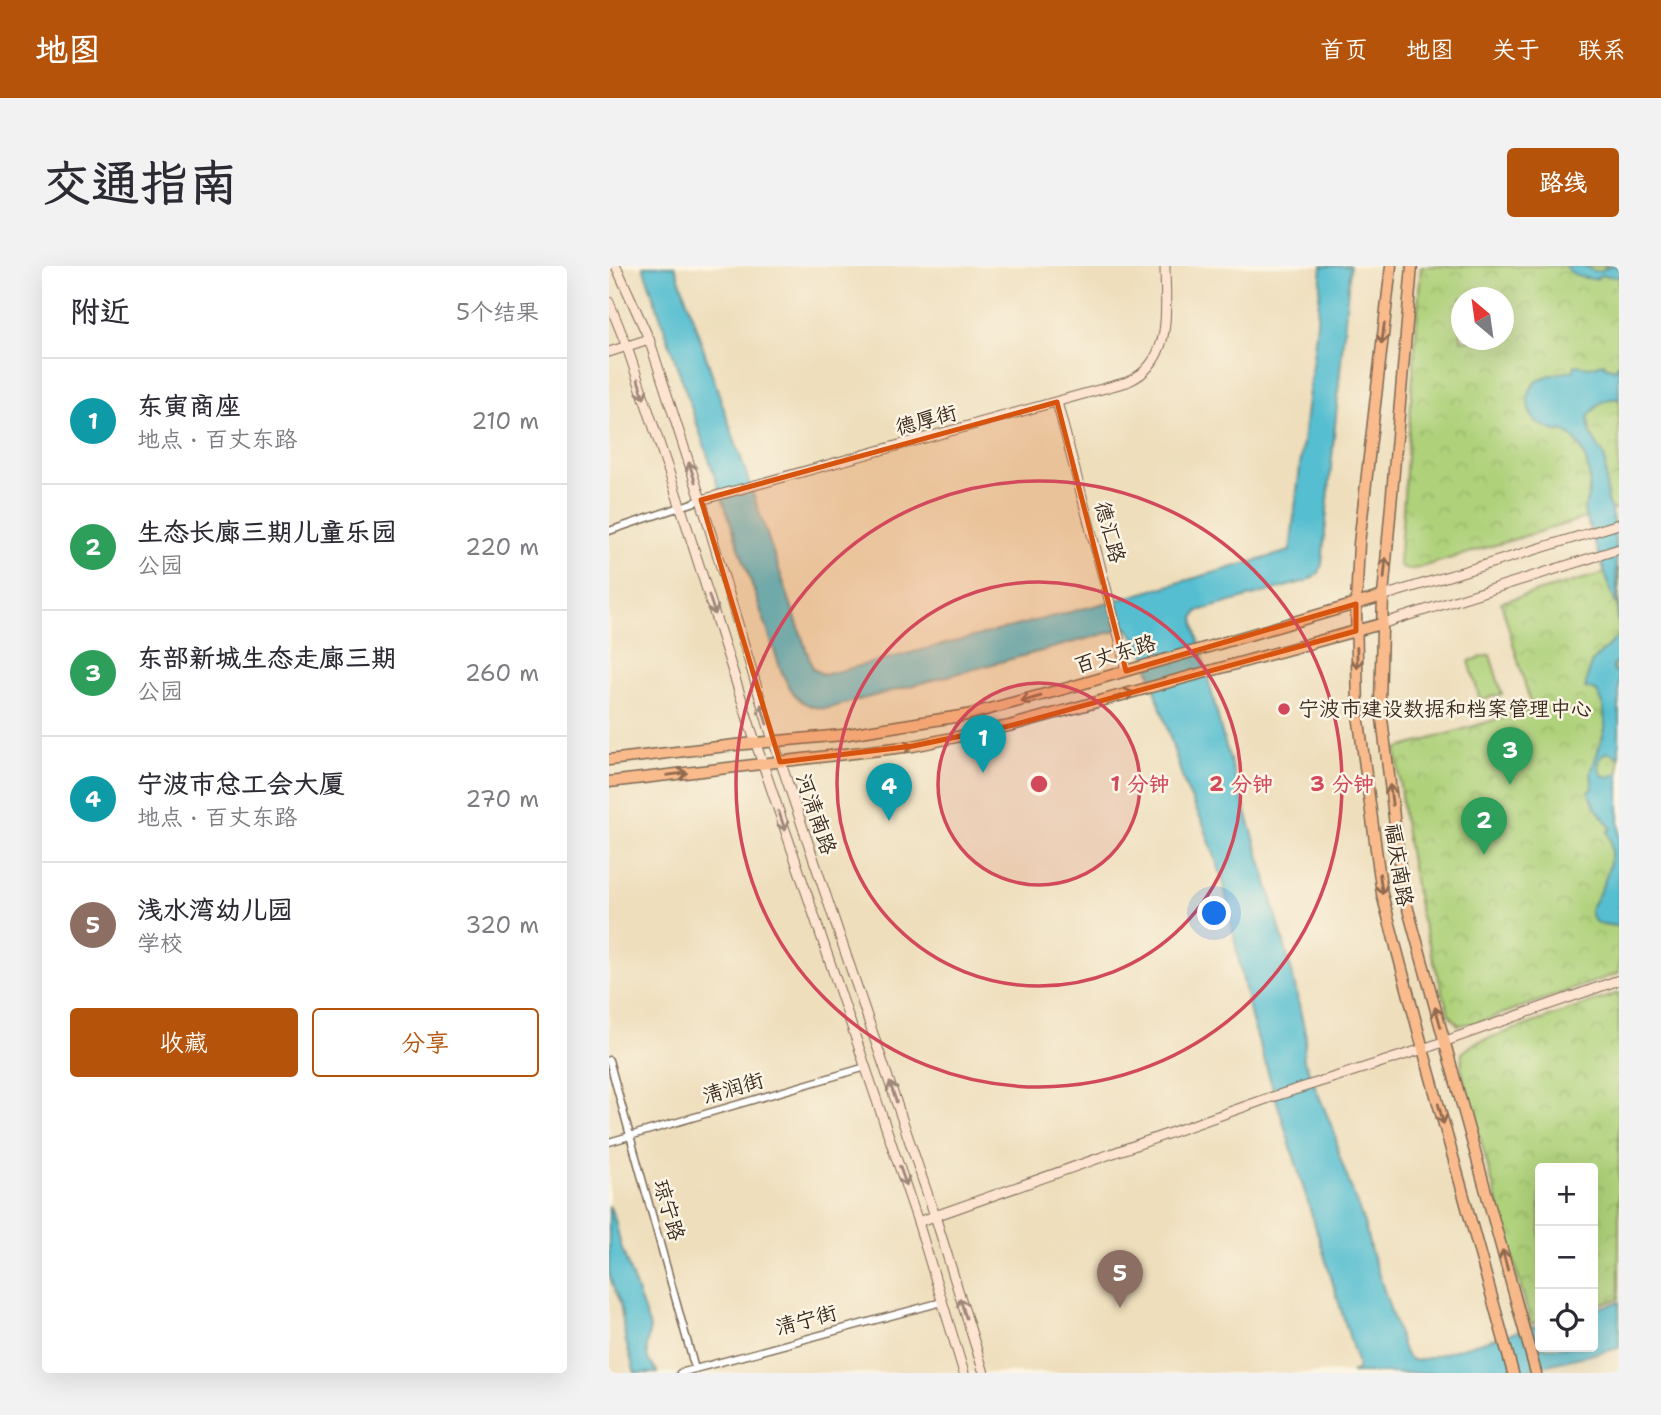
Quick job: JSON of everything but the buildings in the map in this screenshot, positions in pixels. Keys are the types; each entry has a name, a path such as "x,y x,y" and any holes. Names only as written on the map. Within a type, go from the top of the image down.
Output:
{"main road":[{"name":"河清南路","path":"616,266 649,339 701,500 773,741 935,1216 984,1373"},
{"name":"德厚街","path":"701,500 1127,382 1142,373 1157,356 1165,335 1165,266"},
{"name":"福庆南路","path":"1391,266 1359,544 1356,604 1358,713 1382,894 1511,1369"},
{"name":"福庆南路","path":"1412,266 1383,596 1380,702 1403,891 1536,1373"},
{"name":"河清南路","path":"609,302 627,347 756,744 918,1222 964,1373"},
{"path":"609,352 649,339"},
{"name":"德汇路","path":"1057,401 1126,671"},
{"name":"百丈东路","path":"609,760 842,735 955,717 1008,705 1619,524"},
{"name":"百丈东路","path":"609,782 913,746 1009,726 1381,624 1619,549"},
{"path":"918,1222 1269,1098 1423,1049 1619,980"}],"street":[{"name":"德厚街","path":"609,531 701,500"},
{"name":"琼宁路","path":"609,1060 695,1369"},
{"name":"清润街","path":"609,1142 866,1067"},
{"name":"清宁街","path":"680,1373 942,1302"}],"highlighted area":[{"path":"1057,402 1126,671 1356,604 1356,631 1009,726 913,746 780,762 701,500"}],"green space":[{"path":"1421,266 1619,266 1619,508 1407,570 1399,565"},
{"path":"1619,569 1619,973 1476,1023 1458,1025 1449,1014 1420,913 1404,822 1396,749 1532,709 1501,602"},
{"path":"1490,655 1502,694 1480,700 1469,661"},
{"path":"1619,993 1619,1299 1598,1305 1598,1163 1535,1163 1535,1323 1531,1324 1461,1068 1462,1053 1475,1043"}],"water":[{"path":"643,266 675,266 813,669 824,675 1125,598 1290,551 1322,266 1350,266 1319,573 1306,581 1198,611 1194,618 1196,631 1223,737 1292,973 1306,1037 1303,1058 1335,1134 1339,1155 1365,1226 1405,1354 1417,1361 1535,1326 1535,1352 1598,1352 1598,1308 1619,1302 1619,1348 1513,1373 1351,1373 1357,1370 1358,1365 1251,1017 1223,880 1203,823 1185,786 1141,644 1127,628 825,709 808,705 797,697 781,670"},
{"path":"1565,266 1584,266 1600,271 1610,266 1619,266 1619,277 1600,275 1597,279 1583,278"},
{"path":"1604,363 1605,366 1615,369 1619,363 1619,399 1609,399 1601,403 1588,417 1590,433 1605,458 1607,501 1611,510 1615,540 1618,607 1584,511 1589,481 1582,450 1569,435 1536,421 1528,403 1532,387 1543,378 1573,371 1575,365 1590,367"},
{"path":"1619,635 1619,661 1613,666 1614,671 1619,673 1619,758 1610,753 1604,754 1599,765 1604,776 1610,777 1619,772 1619,927 1596,922 1590,909 1608,871 1611,850 1607,832 1611,828 1596,808 1588,791 1593,789 1591,773 1605,729 1605,720 1598,693 1585,688 1591,663"},
{"path":"609,1206 650,1328 648,1359 658,1373 635,1373 626,1342 620,1303 609,1273"}],"place":[{"name":"宁波市建设数据和档案管理中心","path":"1284,709"},
{"name":"东寅商座","path":"983,773"},
{"name":"东部新城生态走廊三期","path":"1510,785"},
{"name":"宁波市总工会大厦","path":"889,821"},
{"name":"生态长廊三期儿童乐园","path":"1484,855"},
{"name":"浅水湾幼儿园","path":"1120,1308"}]}
